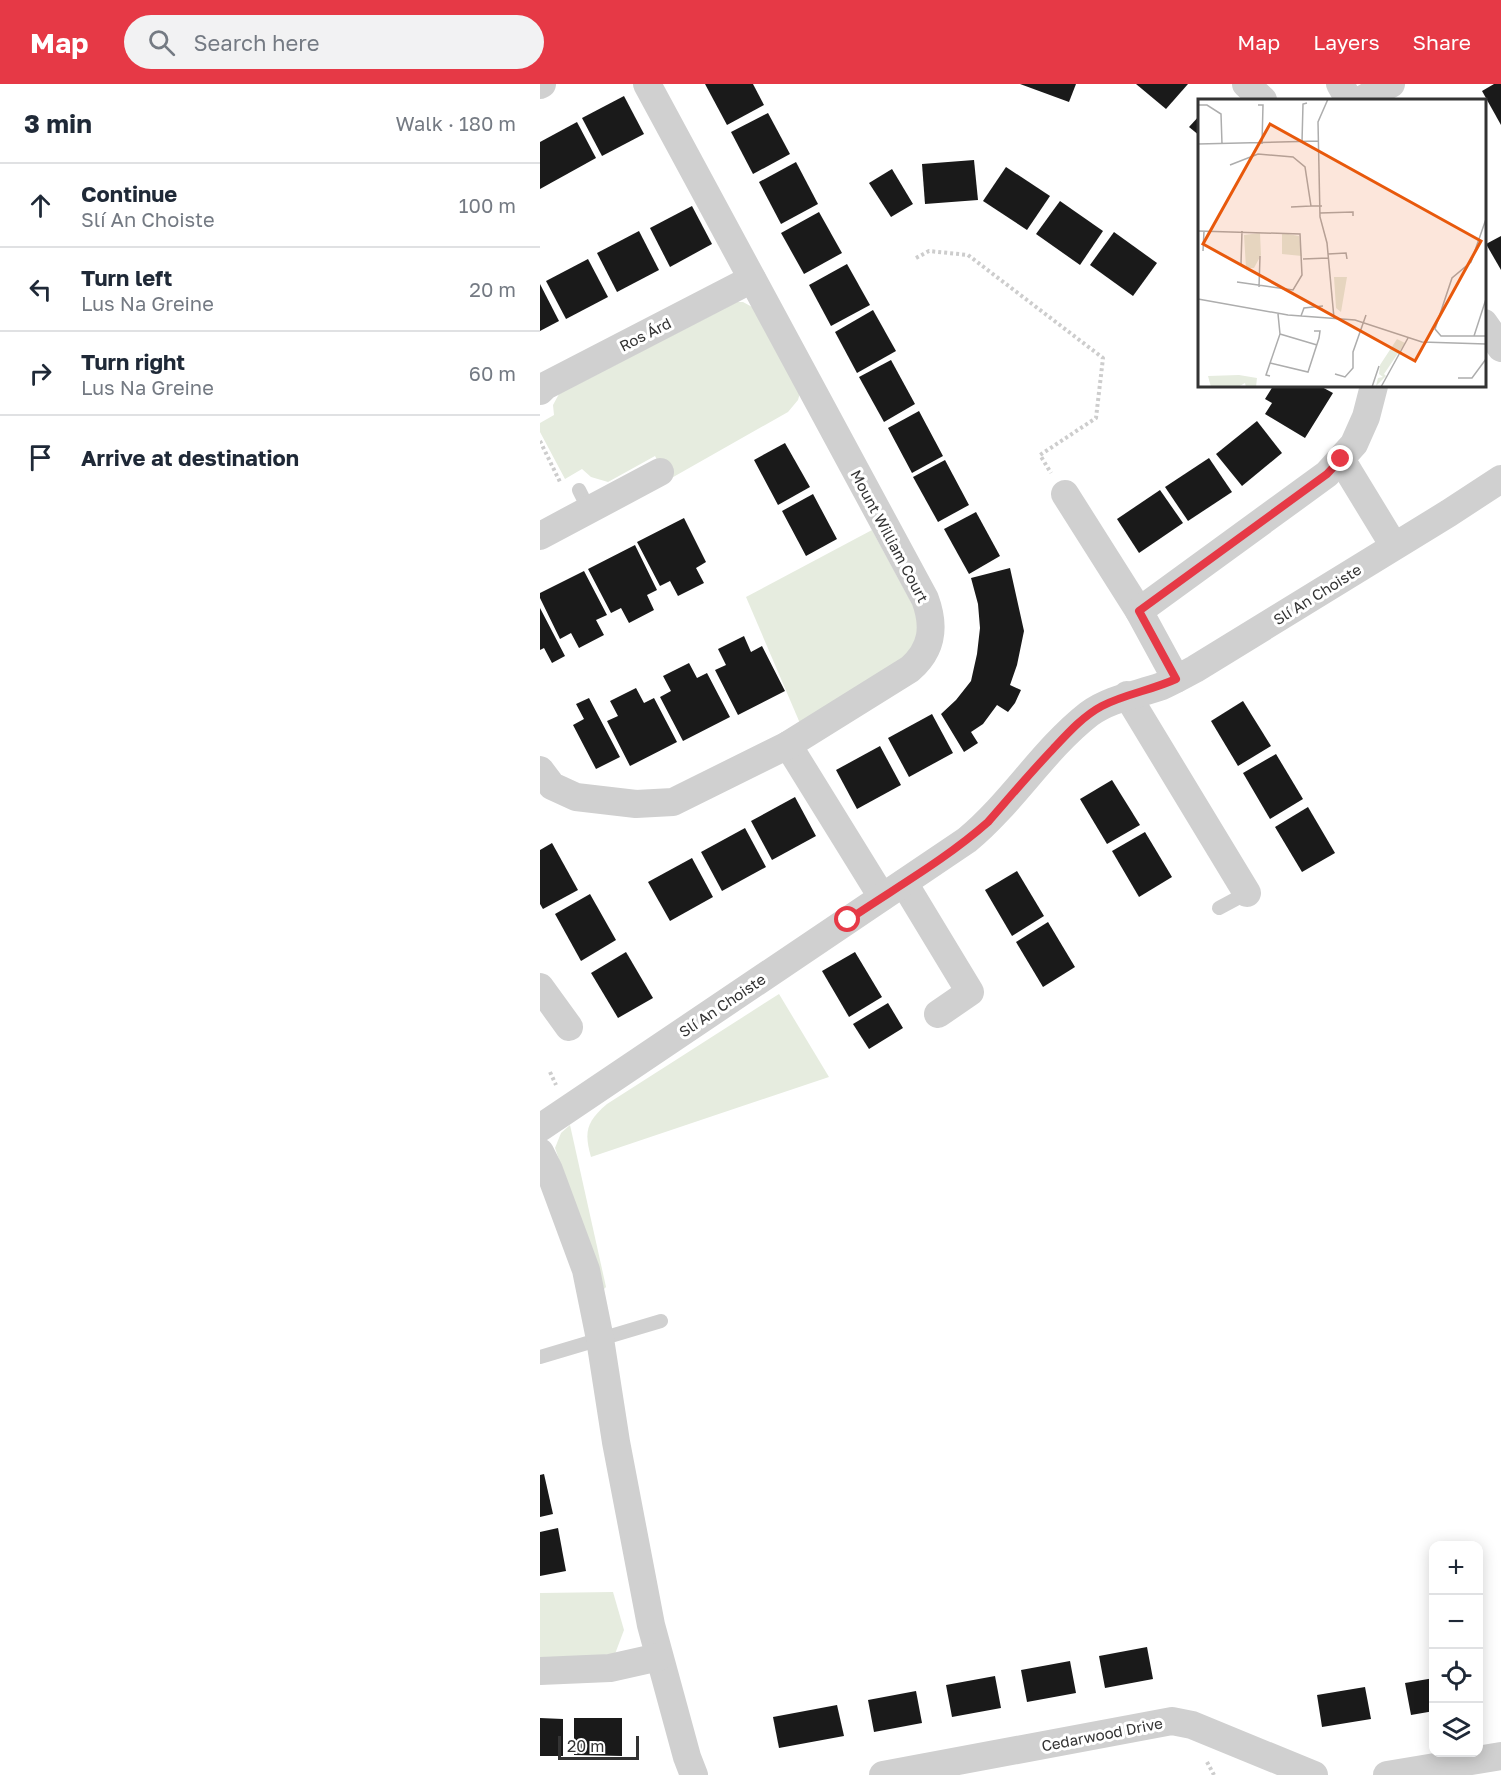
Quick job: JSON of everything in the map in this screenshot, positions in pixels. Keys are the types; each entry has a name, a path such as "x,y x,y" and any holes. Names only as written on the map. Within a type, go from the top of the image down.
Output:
{"street":[{"path":"647,84 752,279"},
{"path":"1246,84 1262,99"},
{"path":"1340,84 1348,99"},
{"path":"1362,99 1391,84"},
{"name":"Ros Árd","path":"540,392 545,386 752,279"},
{"name":"Mount William Court","path":"540,770 552,786 576,797 636,804 673,802 788,745 910,669 928,642 932,625 926,599 752,279"},
{"path":"1486,324 1501,346"},
{"path":"1139,611 1327,474 1354,444 1366,417 1374,387"},
{"path":"1341,459 1395,546"},
{"path":"540,536 578,498 660,472"},
{"name":"Slí An Choiste","path":"540,1128 967,840 988,822 1063,738 1090,714 1127,695 1176,679 1220,654 1501,479"},
{"path":"1065,494 1139,611 1176,679"},
{"path":"1127,695 1247,892"},
{"path":"788,745 970,992 938,1014"},
{"path":"540,987 569,1027"},
{"path":"540,1152 549,1170 586,1270 600,1339 616,1442 659,1657 694,1775"},
{"path":"540,1671 610,1668 659,1657"},
{"name":"Cedarwood Drive","path":"883,1775 1172,1721 1192,1725 1314,1775"},
{"path":"1386,1775 1501,1756"}],"lane":[{"path":"1219,908 1247,892"},
{"path":"540,1357 661,1321"}],"path":[{"path":"916,258 929,251 968,255 1104,358 1096,418 1040,455 1065,494"},
{"path":"540,441 578,498"}],"shaded area":[{"path":"737,302 743,302 754,308 800,393 798,400 788,412 668,480 655,456 608,482 591,477 582,469 565,479 540,432 540,423 554,415 553,405 559,394"},
{"path":"872,530 917,613 919,632 911,655 802,728 746,597"},
{"path":"779,994 829,1077 591,1157 588,1128 595,1116 607,1104"},
{"path":"570,1125 606,1287 604,1289 555,1148 561,1133"},
{"path":"613,1592 624,1630 615,1654 540,1660 540,1593"}],"building":[{"path":"705,84 753,84 764,105 727,125"},
{"path":"1020,84 1076,84 1069,102"},
{"path":"1136,84 1188,84 1166,109"},
{"path":"1494,84 1501,84 1501,125 1482,91"},
{"path":"624,96 644,134 602,156 582,118"},
{"path":"768,113 790,154 753,174 731,132"},
{"path":"1198,117 1198,134 1189,127"},
{"path":"577,122 596,158 540,189 540,142"},
{"path":"974,160 978,200 925,204 922,164"},
{"path":"796,162 818,204 781,224 759,182"},
{"path":"1006,167 1050,196 1027,230 983,201"},
{"path":"892,169 913,204 891,217 869,183"},
{"path":"1060,201 1103,231 1080,265 1036,234"},
{"path":"692,206 712,244 670,267 650,228"},
{"path":"819,212 842,253 804,274 781,233"},
{"path":"639,231 659,270 617,292 597,253"},
{"path":"1114,232 1157,263 1133,296 1090,265"},
{"path":"1501,236 1501,270 1486,244"},
{"path":"588,259 608,297 566,319 546,281"},
{"path":"847,264 870,305 831,326 809,285"},
{"path":"540,284 559,321 540,331"},
{"path":"873,310 896,351 857,373 835,332"},
{"path":"891,360 915,404 884,422 859,377"},
{"path":"1272,387 1322,387 1333,393 1305,438 1265,414 1272,403 1265,399"},
{"path":"919,411 943,456 912,473 888,428"},
{"path":"1257,421 1282,453 1242,486 1216,454"},
{"path":"785,443 810,487 778,505 754,460"},
{"path":"1209,458 1232,492 1188,521 1165,487"},
{"path":"945,460 969,505 938,522 913,477"},
{"path":"1160,490 1183,523 1139,553 1117,519"},
{"path":"813,494 837,539 806,556 782,511"},
{"path":"976,512 1000,556 969,574 944,529"},
{"path":"684,518 706,562 696,568 704,583 678,596 670,581 660,586 637,542"},
{"path":"635,545 657,590 647,595 654,610 629,623 621,608 611,613 588,569"},
{"path":"1010,568 1024,631 1010,685 1021,690 1008,712 997,705 983,724 971,732 978,743 964,752 941,714 971,681 977,654 980,628 978,604 971,578"},
{"path":"584,571 607,615 596,620 604,635 579,648 571,633 560,639 540,598 540,593"},
{"path":"540,608 565,656 552,663 544,648 540,650"},
{"path":"744,636 751,652 762,646 785,691 738,715 715,670 726,665 718,649"},
{"path":"689,663 697,678 707,673 730,717 683,741 660,697 671,691 663,676"},
{"path":"636,688 644,703 654,698 677,742 630,766 607,721 618,716 610,701"},
{"path":"589,698 620,757 596,769 573,725 584,719 576,704"},
{"path":"1243,701 1271,746 1238,766 1211,721"},
{"path":"932,714 953,753 909,777 888,738"},
{"path":"880,746 901,785 857,809 836,770"},
{"path":"1276,754 1303,799 1270,819 1243,773"},
{"path":"1112,780 1140,825 1107,844 1080,799"},
{"path":"795,797 816,836 772,860 751,821"},
{"path":"1308,807 1335,853 1302,872 1275,827"},
{"path":"745,828 766,867 722,891 701,852"},
{"path":"1145,832 1172,877 1139,897 1112,851"},
{"path":"552,843 578,890 543,909 540,904 540,850"},
{"path":"692,858 713,897 670,921 648,882"},
{"path":"1017,871 1044,916 1012,936 985,890"},
{"path":"590,894 616,940 581,961 555,914"},
{"path":"1048,922 1075,967 1043,987 1016,942"},
{"path":"626,952 653,998 618,1018 591,973"},
{"path":"855,952 882,997 849,1017 822,971"},
{"path":"888,1003 903,1028 869,1049 853,1024"},
{"path":"544,1474 553,1514 540,1517 540,1475"},
{"path":"558,1528 566,1571 540,1576 540,1532"},
{"path":"1147,1647 1153,1679 1105,1688 1099,1656"},
{"path":"1070,1661 1076,1693 1027,1702 1021,1670"},
{"path":"995,1676 1001,1708 952,1717 946,1685"},
{"path":"1429,1679 1429,1712 1411,1715 1405,1683"},
{"path":"1365,1687 1371,1719 1322,1727 1317,1695"},
{"path":"916,1691 922,1723 874,1732 868,1700"},
{"path":"837,1705 844,1736 779,1748 773,1717"},
{"path":"540,1718 563,1719 563,1756 540,1756"},
{"path":"574,1718 622,1718 622,1756 574,1755"}],"route":[{"path":"848,920 978,831 1063,738 1090,714 1127,695 1176,679 1139,611 1327,474 1341,459"}]}
